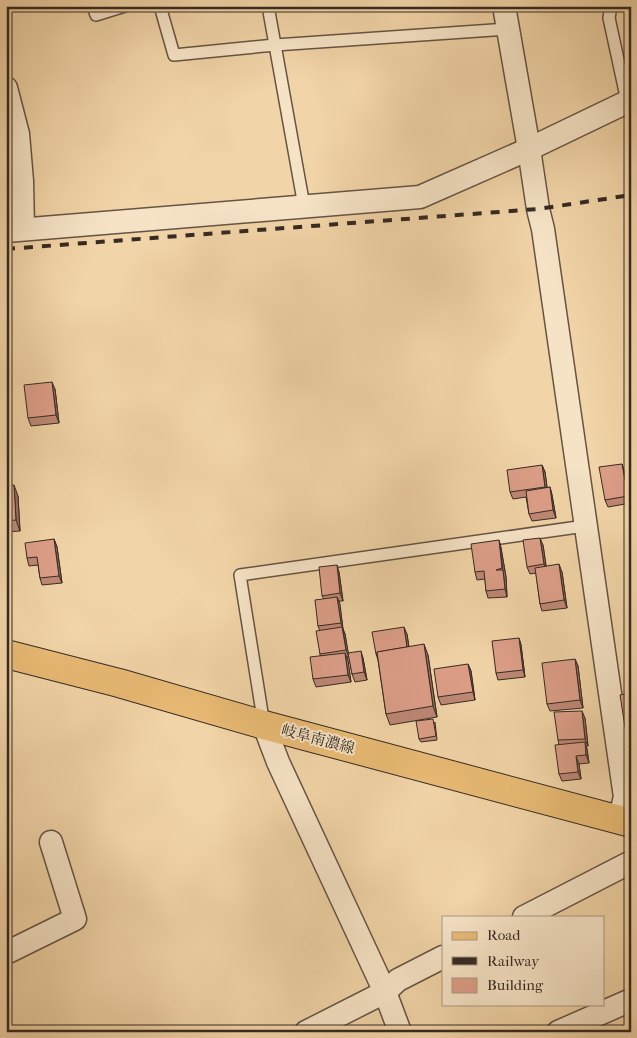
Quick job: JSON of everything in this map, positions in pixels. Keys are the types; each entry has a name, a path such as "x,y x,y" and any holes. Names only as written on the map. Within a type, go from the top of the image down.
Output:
{"main road":[{"name":"岐阜南濃線","path":"6,654 625,822"}],"street":[{"path":"504,6 542,229 625,797 625,822"},
{"path":"6,88 12,134 22,181 15,230 420,197 529,149 629,101"},
{"path":"264,724 278,762 385,992 400,1032"},
{"path":"6,953 75,920 52,842"},
{"path":"526,916 631,862"},
{"path":"306,1032 385,992 398,980 442,958"},
{"path":"558,1032 631,1000"}],"lane":[{"path":"93,6 96,15 125,6"},
{"path":"160,6 174,55 275,45 508,29"},
{"path":"268,6 304,206"},
{"path":"611,6 609,18 629,101"},
{"path":"264,724 240,575 586,526"}],"building":[{"path":"52,382 56,415 28,418 24,385"},
{"path":"622,464 628,496 605,500 599,467"},
{"path":"542,465 545,487 510,492 507,470"},
{"path":"6,485 14,485 16,520 6,521"},
{"path":"550,487 553,510 529,514 526,491"},
{"path":"540,538 544,564 527,567 523,540"},
{"path":"54,539 59,576 40,578 37,557 27,558 25,543"},
{"path":"499,540 502,568 496,570 503,570 505,589 486,591 484,571 475,572 471,544"},
{"path":"559,564 564,600 540,604 535,568"},
{"path":"337,565 340,593 322,596 319,567"},
{"path":"337,597 341,623 318,626 315,600"},
{"path":"342,627 346,650 320,654 316,631"},
{"path":"404,627 407,647 377,652 376,654 372,632"},
{"path":"519,638 523,670 496,673 492,641"},
{"path":"424,644 433,706 386,714 377,652"},
{"path":"361,651 364,672 352,674 348,653"},
{"path":"345,653 348,675 313,679 310,657"},
{"path":"575,659 580,700 547,704 542,663"},
{"path":"468,664 473,692 438,697 434,669"},
{"path":"631,693 631,746 628,746 620,695"},
{"path":"582,711 585,739 558,740 554,712"},
{"path":"433,719 436,736 419,739 416,721"},
{"path":"585,742 586,755 576,756 578,772 559,774 555,745"},
{"path":"631,747 631,765 629,765 625,748"}],"railway":[{"path":"6,249 538,209 631,195"}]}
